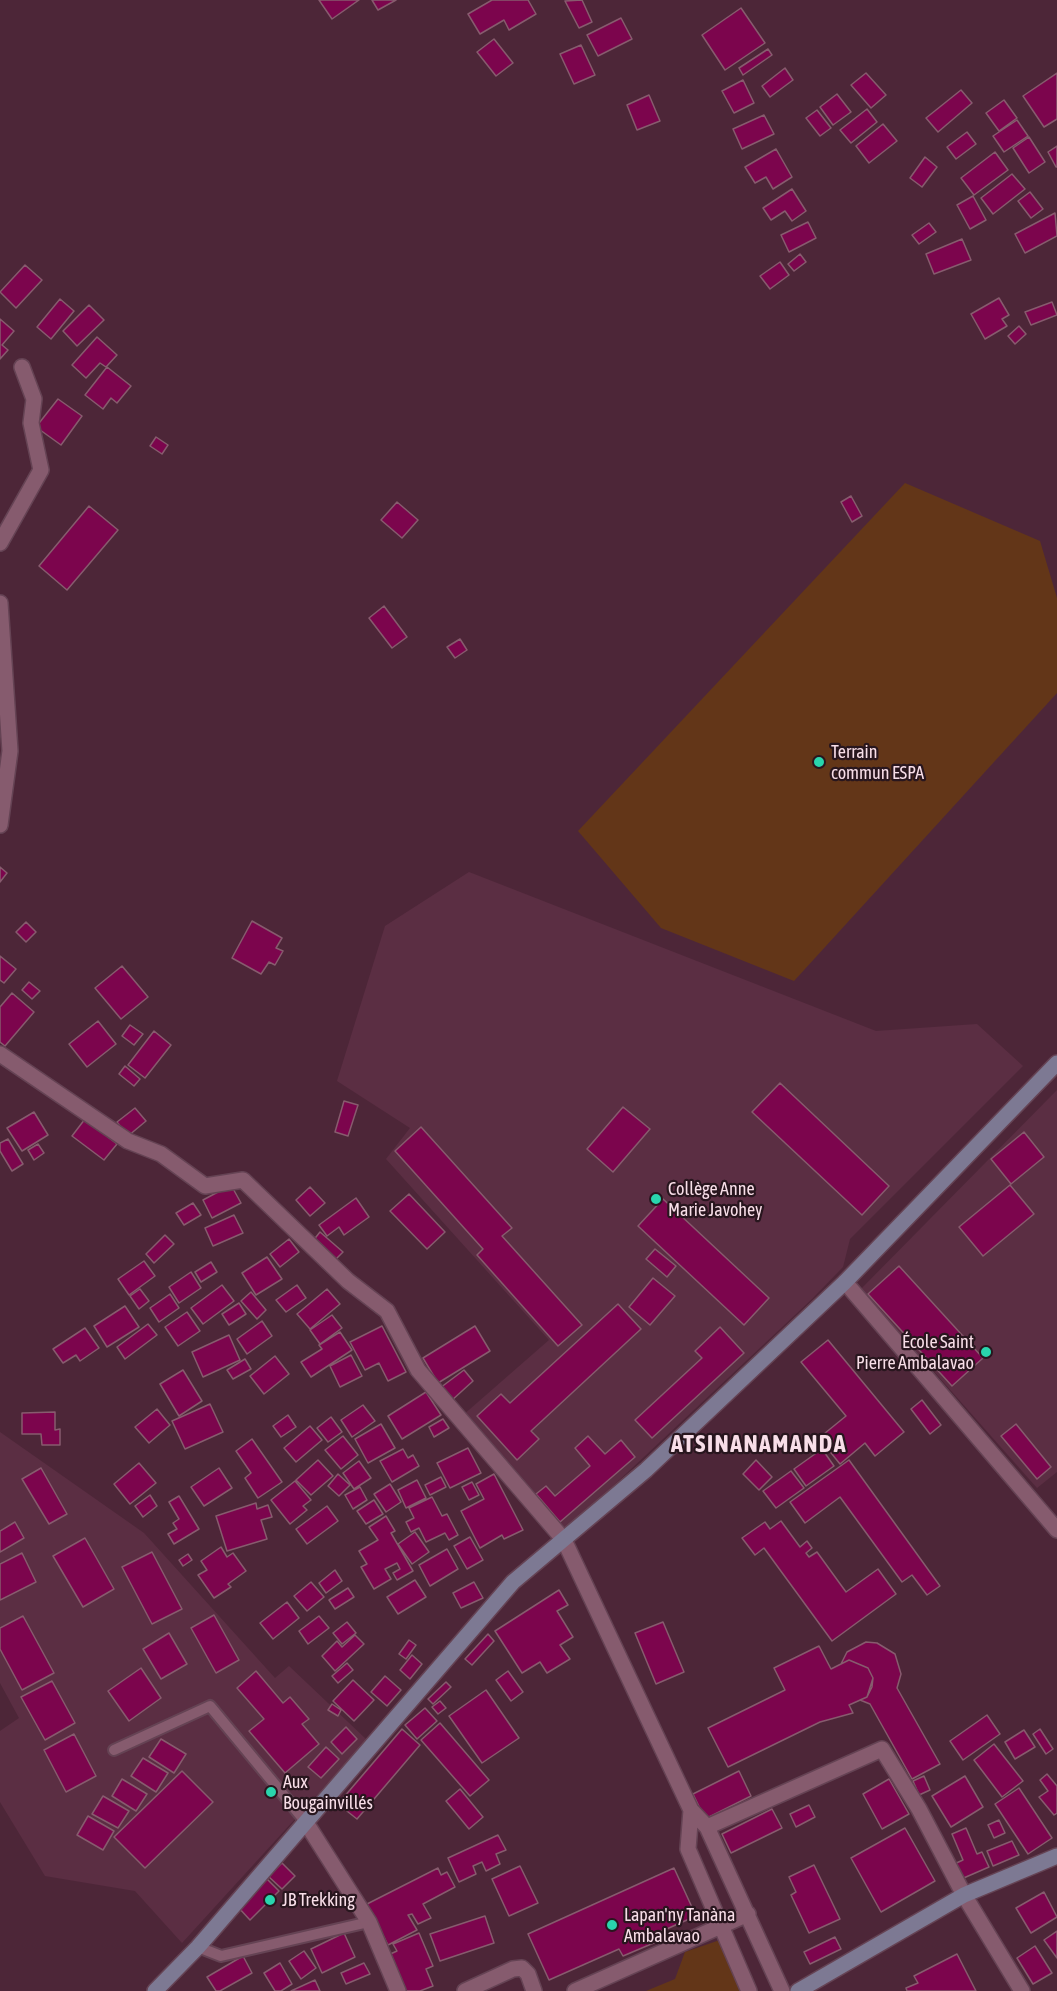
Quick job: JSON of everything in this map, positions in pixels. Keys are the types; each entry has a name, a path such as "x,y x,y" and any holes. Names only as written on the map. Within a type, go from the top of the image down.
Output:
{"street":[{"path":"0,543 41,470 30,423 34,399 22,367"},
{"path":"0,603 10,751 0,825"},
{"path":"0,1054 129,1141 161,1154 205,1186 243,1180 348,1281 387,1311 418,1370 564,1540 691,1810 707,1827 783,1991"},
{"path":"155,1991 198,1947 513,1582 646,1470 845,1282 1057,1063"},
{"path":"845,1282 1057,1530"},
{"path":"707,1827 882,1749 919,1809 964,1895 1022,1991"},
{"path":"691,1810 688,1849 749,1991"},
{"path":"305,1821 369,1922 398,1991"},
{"path":"798,1991 964,1895 1057,1856"},
{"path":"575,1991 748,1914"},
{"path":"465,1991 513,1969 522,1968 528,1974 534,1991"}],"lane":[{"path":"114,1750 210,1706 305,1821"},
{"path":"198,1947 221,1956 369,1922"}],"shaded area":[{"name":"Terrain commun ESPA","path":"905,483 1040,541 1057,598 1057,693 794,981 661,928 578,831"},
{"name":"Collège Anne Marie Javohey","path":"469,872 876,1031 977,1024 1023,1066 850,1239 843,1267 812,1299 563,1533 462,1416 549,1340 386,1159 410,1128 337,1081 385,926"},
{"name":"École Saint Pierre Ambalavao","path":"1057,1090 1057,1472 1037,1488 861,1289"},
{"path":"0,1432 144,1533 275,1678 289,1666 367,1740 182,1943 135,1891 45,1876 0,1802 0,1731 19,1718 0,1683"},
{"path":"717,1941 722,1942 746,1991 646,1991 675,1979 685,1952"}],"building":[{"path":"319,0 359,0 332,19"},
{"path":"372,0 396,0 378,10"},
{"path":"492,0 528,0 536,14 509,30 504,20 480,34 468,14"},
{"path":"582,0 592,22 579,28 565,1"},
{"path":"741,8 765,43 725,70 702,35"},
{"path":"621,18 632,39 598,56 587,35"},
{"path":"494,39 513,63 496,76 477,52"},
{"path":"581,45 595,75 574,84 560,54"},
{"path":"768,49 772,55 743,75 739,68"},
{"path":"785,68 793,80 770,97 762,86"},
{"path":"866,73 886,95 871,108 851,85"},
{"path":"1057,73 1057,119 1044,127 1023,96"},
{"path":"743,80 754,103 734,113 722,91"},
{"path":"961,90 972,103 938,132 926,118"},
{"path":"837,94 851,112 833,125 820,107"},
{"path":"649,95 660,121 637,130 627,105"},
{"path":"1004,100 1017,118 999,131 986,113"},
{"path":"867,109 877,122 851,143 840,130"},
{"path":"817,110 831,128 820,136 806,118"},
{"path":"764,115 774,134 742,149 733,129"},
{"path":"1017,120 1028,136 1004,152 993,136"},
{"path":"883,124 897,141 869,163 856,146"},
{"path":"967,132 976,144 956,159 947,147"},
{"path":"1029,137 1045,162 1029,173 1013,148"},
{"path":"1057,146 1057,167 1056,167 1048,152"},
{"path":"776,149 792,177 773,189 766,177 755,183 745,167"},
{"path":"995,152 1008,170 974,195 961,178"},
{"path":"925,157 937,167 922,187 910,178"},
{"path":"1012,174 1025,189 993,214 981,198"},
{"path":"792,189 806,211 792,221 785,211 771,220 763,208"},
{"path":"1030,192 1043,209 1031,218 1018,201"},
{"path":"973,196 986,220 970,229 957,205"},
{"path":"1055,213 1057,236 1025,253 1015,234"},
{"path":"808,222 816,238 789,252 781,235"},
{"path":"929,223 936,232 919,244 912,235"},
{"path":"962,239 971,260 934,274 926,254"},
{"path":"800,254 806,262 794,271 788,264"},
{"path":"780,262 789,275 770,289 760,276"},
{"path":"25,265 42,280 16,308 0,292"},
{"path":"999,298 1009,315 1002,319 1007,326 985,339 971,314"},
{"path":"60,299 74,311 51,339 37,327"},
{"path":"1052,302 1057,315 1031,325 1025,312"},
{"path":"89,305 104,320 77,346 63,331"},
{"path":"0,319 14,331 2,345 8,350 0,359"},
{"path":"1019,326 1026,334 1015,344 1008,336"},
{"path":"97,337 117,355 106,367 100,363 86,378 72,365"},
{"path":"107,367 131,386 117,403 111,398 103,409 85,395"},
{"path":"58,399 82,416 61,445 36,427"},
{"path":"156,437 168,445 162,454 150,446"},
{"path":"851,496 862,516 852,522 841,502"},
{"path":"397,502 418,520 402,538 381,520"},
{"path":"89,506 118,530 67,590 39,566"},
{"path":"384,606 407,637 392,648 369,618"},
{"path":"460,639 467,650 455,658 447,647"},
{"path":"0,867 7,873 0,882"},
{"path":"252,921 282,938 276,948 283,951 275,965 269,962 261,974 232,958"},
{"path":"26,922 36,932 26,942 16,932"},
{"path":"0,956 16,969 4,983 0,980"},
{"path":"122,966 148,997 121,1019 95,988"},
{"path":"29,982 40,991 32,999 22,990"},
{"path":"12,993 34,1012 5,1046 0,1042 0,1007"},
{"path":"98,1021 116,1044 87,1067 69,1044"},
{"path":"130,1025 143,1034 134,1045 122,1036"},
{"path":"154,1031 171,1045 145,1078 128,1065"},
{"path":"125,1066 140,1079 134,1086 119,1074"},
{"path":"780,1083 889,1186 862,1215 752,1112"},
{"path":"344,1101 358,1105 348,1136 335,1132"},
{"path":"623,1107 650,1129 613,1172 587,1149"},
{"path":"135,1108 146,1121 128,1136 117,1122"},
{"path":"34,1112 48,1135 22,1151 7,1128"},
{"path":"85,1119 117,1144 104,1160 72,1136"},
{"path":"421,1127 512,1228 502,1236 582,1325 558,1346 477,1255 483,1249 395,1151"},
{"path":"1024,1132 1044,1157 1011,1184 991,1159"},
{"path":"8,1139 23,1164 12,1171 0,1151 0,1143"},
{"path":"38,1144 44,1153 34,1160 28,1150"},
{"path":"231,1185 241,1203 212,1218 203,1200"},
{"path":"1010,1185 1034,1214 983,1256 959,1227"},
{"path":"310,1187 325,1203 310,1216 296,1200"},
{"path":"409,1194 445,1232 427,1249 390,1211"},
{"path":"356,1198 369,1217 344,1235 339,1227 327,1236 319,1225"},
{"path":"663,1199 769,1298 744,1325 638,1226"},
{"path":"193,1203 201,1215 184,1225 176,1213"},
{"path":"234,1215 243,1233 213,1246 205,1228"},
{"path":"320,1232 343,1252 334,1261 312,1242"},
{"path":"165,1235 174,1244 154,1263 146,1254"},
{"path":"289,1239 299,1252 280,1267 270,1254"},
{"path":"655,1249 676,1266 667,1277 646,1259"},
{"path":"267,1257 282,1279 256,1295 242,1273"},
{"path":"144,1261 155,1276 129,1295 118,1279"},
{"path":"211,1262 217,1272 201,1282 195,1272"},
{"path":"899,1266 983,1358 952,1386 868,1294"},
{"path":"191,1272 201,1288 179,1303 169,1287"},
{"path":"653,1278 675,1296 650,1325 629,1307"},
{"path":"222,1285 234,1301 203,1324 191,1308"},
{"path":"297,1285 306,1298 286,1312 276,1300"},
{"path":"140,1289 149,1301 139,1309 130,1296"},
{"path":"327,1289 340,1304 310,1329 297,1314"},
{"path":"251,1292 266,1310 257,1319 241,1301"},
{"path":"170,1294 179,1308 159,1322 150,1308"},
{"path":"239,1303 246,1314 229,1325 222,1314"},
{"path":"618,1304 641,1329 531,1431 539,1439 517,1460 477,1416 501,1394 510,1403"},
{"path":"125,1306 139,1327 107,1347 94,1326"},
{"path":"187,1312 200,1331 178,1346 165,1327"},
{"path":"332,1315 342,1328 320,1344 310,1330"},
{"path":"262,1321 272,1336 247,1354 237,1339"},
{"path":"148,1324 157,1335 125,1359 117,1347"},
{"path":"382,1326 406,1372 388,1381 379,1363 365,1370 350,1342"},
{"path":"475,1326 490,1351 438,1383 423,1358"},
{"path":"720,1327 744,1353 652,1438 635,1420 702,1358 695,1351"},
{"path":"85,1328 99,1348 80,1361 76,1355 63,1363 53,1349"},
{"path":"340,1332 352,1350 311,1377 301,1362 322,1349 319,1345"},
{"path":"229,1335 240,1360 203,1377 192,1352"},
{"path":"828,1340 904,1432 875,1456 865,1443 840,1464 819,1438 846,1416 801,1362"},
{"path":"351,1355 362,1376 340,1387 330,1366"},
{"path":"275,1356 289,1374 264,1394 250,1376"},
{"path":"245,1359 251,1369 233,1379 227,1370"},
{"path":"183,1370 202,1401 179,1416 160,1384"},
{"path":"464,1370 473,1381 451,1401 440,1388"},
{"path":"426,1392 441,1415 402,1439 388,1416"},
{"path":"922,1400 941,1425 930,1434 911,1409"},
{"path":"210,1404 223,1432 185,1449 172,1421"},
{"path":"363,1405 375,1421 352,1437 341,1420"},
{"path":"157,1409 170,1425 149,1443 135,1427"},
{"path":"55,1412 55,1430 60,1429 60,1445 42,1445 41,1434 22,1434 22,1413"},
{"path":"288,1415 296,1427 281,1437 273,1426"},
{"path":"331,1417 342,1432 328,1442 317,1428"},
{"path":"443,1419 449,1428 434,1437 429,1427"},
{"path":"381,1424 395,1448 368,1463 355,1439"},
{"path":"1016,1424 1051,1467 1037,1479 1001,1436"},
{"path":"310,1426 322,1440 296,1462 284,1448"},
{"path":"343,1436 358,1455 341,1469 325,1450"},
{"path":"588,1436 605,1454 621,1440 635,1457 560,1522 536,1494 546,1486 555,1496 590,1466 575,1448"},
{"path":"252,1439 282,1482 258,1498 245,1478 251,1473 236,1451"},
{"path":"468,1448 481,1473 450,1488 437,1463"},
{"path":"403,1449 408,1458 413,1455 419,1466 392,1482 380,1461"},
{"path":"822,1449 834,1466 806,1486 794,1469"},
{"path":"318,1460 333,1476 311,1495 296,1480"},
{"path":"756,1460 772,1477 759,1490 743,1474"},
{"path":"849,1460 940,1586 927,1595 912,1575 902,1582 840,1497 805,1523 790,1502"},
{"path":"359,1461 371,1478 354,1489 343,1473"},
{"path":"139,1463 156,1483 130,1504 114,1484"},
{"path":"41,1468 67,1514 49,1524 22,1479"},
{"path":"219,1468 232,1488 204,1506 191,1487"},
{"path":"791,1471 804,1488 776,1508 763,1491"},
{"path":"338,1474 350,1485 339,1496 328,1486"},
{"path":"494,1474 523,1530 504,1539 502,1535 480,1548 461,1511 484,1499 476,1484"},
{"path":"441,1477 446,1487 430,1495 425,1485"},
{"path":"417,1480 426,1498 406,1508 398,1490"},
{"path":"295,1481 311,1500 303,1506 307,1510 290,1524 271,1500"},
{"path":"472,1482 479,1495 469,1500 462,1487"},
{"path":"390,1484 401,1502 386,1512 374,1494"},
{"path":"360,1487 367,1500 353,1509 345,1495"},
{"path":"150,1495 157,1506 143,1517 135,1506"},
{"path":"179,1496 199,1529 174,1544 168,1534 177,1529 173,1523 179,1519 169,1502"},
{"path":"432,1497 442,1516 447,1514 458,1535 449,1540 445,1533 426,1542 419,1528 411,1532 406,1522 414,1518 409,1508"},
{"path":"374,1500 383,1514 366,1524 357,1511"},
{"path":"256,1503 257,1509 268,1505 272,1517 261,1520 267,1539 227,1551 216,1516"},
{"path":"327,1506 338,1521 307,1544 296,1529"},
{"path":"386,1516 395,1531 391,1533 413,1571 397,1580 393,1573 400,1569 397,1563 385,1569 391,1579 374,1589 361,1567 367,1564 359,1551 378,1540 369,1527"},
{"path":"781,1521 800,1547 807,1541 812,1548 806,1553 809,1557 817,1552 846,1592 878,1569 896,1594 832,1641 764,1548 755,1555 742,1538 765,1522 770,1529"},
{"path":"15,1522 24,1538 0,1552 0,1531"},
{"path":"415,1532 429,1552 412,1564 398,1544"},
{"path":"470,1537 483,1560 467,1569 454,1546"},
{"path":"85,1538 114,1589 83,1607 53,1556"},
{"path":"221,1547 227,1557 233,1553 246,1571 228,1584 231,1587 214,1598 198,1575 207,1570 201,1561"},
{"path":"447,1549 458,1569 430,1586 419,1565"},
{"path":"152,1552 182,1609 152,1624 122,1567"},
{"path":"22,1553 36,1582 0,1600 0,1564"},
{"path":"188,1554 192,1560 183,1566 179,1560"},
{"path":"335,1570 342,1581 326,1593 319,1583"},
{"path":"415,1580 426,1597 398,1614 387,1597"},
{"path":"311,1582 324,1597 307,1611 294,1596"},
{"path":"474,1582 483,1598 461,1608 453,1593"},
{"path":"348,1588 354,1597 335,1609 329,1600"},
{"path":"559,1590 568,1605 557,1611 573,1637 560,1645 570,1659 547,1673 540,1662 522,1673 495,1631"},
{"path":"287,1602 299,1618 273,1639 260,1623"},
{"path":"214,1615 239,1660 216,1673 191,1628"},
{"path":"23,1616 54,1673 22,1690 0,1649 0,1628"},
{"path":"319,1616 329,1628 308,1644 299,1631"},
{"path":"347,1622 356,1633 342,1644 333,1633"},
{"path":"663,1622 684,1672 656,1684 635,1633"},
{"path":"169,1633 187,1664 161,1679 143,1649"},
{"path":"488,1634 494,1641 472,1665 465,1659"},
{"path":"355,1635 364,1644 335,1671 322,1656 337,1641 342,1647"},
{"path":"409,1640 416,1645 406,1659 399,1654"},
{"path":"866,1642 877,1643 895,1654 901,1674 897,1688 940,1764 912,1779 870,1704 860,1700 867,1697 872,1687 873,1678 868,1668 849,1660 841,1664 847,1652"},
{"path":"819,1646 831,1669 849,1660 868,1668 873,1678 867,1697 849,1705 853,1713 820,1722 728,1767 708,1728 785,1690 774,1668"},
{"path":"412,1655 422,1664 410,1679 400,1670"},
{"path":"347,1663 353,1670 338,1683 332,1676"},
{"path":"141,1668 161,1698 129,1721 108,1691"},
{"path":"256,1671 283,1703 290,1697 309,1719 302,1724 319,1744 285,1773 249,1731 264,1719 237,1688"},
{"path":"508,1671 523,1692 511,1701 496,1680"},
{"path":"385,1676 401,1690 387,1706 371,1692"},
{"path":"353,1680 374,1700 354,1721 333,1701"},
{"path":"52,1681 75,1723 45,1740 21,1697"},
{"path":"446,1682 451,1687 433,1704 428,1699"},
{"path":"486,1690 519,1738 482,1763 449,1716"},
{"path":"440,1701 446,1708 438,1714 432,1707"},
{"path":"332,1704 341,1710 338,1716 328,1710"},
{"path":"425,1708 437,1721 417,1739 405,1725"},
{"path":"987,1715 1000,1734 963,1760 950,1741"},
{"path":"440,1723 489,1780 470,1796 421,1740"},
{"path":"346,1727 357,1739 342,1754 331,1742"},
{"path":"402,1729 420,1745 357,1819 338,1804"},
{"path":"1040,1729 1053,1749 1046,1754 1033,1734"},
{"path":"1024,1730 1035,1747 1015,1759 1005,1742"},
{"path":"74,1734 96,1776 66,1792 44,1750"},
{"path":"161,1739 186,1754 174,1773 149,1757"},
{"path":"994,1744 1023,1781 1002,1797 974,1760"},
{"path":"326,1747 339,1759 321,1778 308,1767"},
{"path":"143,1758 168,1773 156,1792 131,1776"},
{"path":"182,1771 213,1802 145,1868 114,1837"},
{"path":"739,1771 751,1796 705,1819 693,1794"},
{"path":"1047,1774 1057,1786 1057,1813 1054,1815 1039,1797 1048,1791 1040,1780"},
{"path":"924,1776 930,1790 919,1795 913,1781"},
{"path":"965,1776 983,1807 951,1827 932,1796"},
{"path":"122,1779 147,1794 136,1811 112,1796"},
{"path":"889,1779 909,1814 882,1829 863,1794"},
{"path":"1019,1788 1052,1838 1028,1854 995,1804"},
{"path":"460,1789 483,1817 469,1829 446,1801"},
{"path":"103,1796 129,1811 118,1828 92,1814"},
{"path":"809,1805 815,1817 796,1827 790,1814"},
{"path":"772,1809 782,1828 731,1853 722,1834"},
{"path":"88,1816 114,1831 103,1850 77,1835"},
{"path":"999,1820 1005,1833 994,1838 988,1825"},
{"path":"905,1828 935,1881 881,1912 851,1858"},
{"path":"966,1828 977,1854 982,1852 989,1867 959,1880 952,1865 963,1860 952,1834"},
{"path":"498,1835 506,1850 496,1854 500,1864 486,1871 482,1862 473,1866 476,1874 459,1882 448,1858"},
{"path":"1012,1841 1019,1855 993,1866 987,1851"},
{"path":"282,1863 295,1876 282,1889 268,1876"},
{"path":"814,1865 840,1919 809,1933 791,1895 796,1892 789,1877"},
{"path":"520,1866 538,1903 509,1916 492,1879"},
{"path":"438,1868 441,1875 447,1872 455,1887 423,1904 431,1918 418,1924 412,1914 408,1915 417,1930 388,1945 367,1904"},
{"name":"Lapan'ny Tanàna Ambalavao","path":"674,1868 696,1916 653,1935 656,1942 623,1956 619,1949 549,1980 528,1934"},
{"path":"267,1879 279,1891 250,1920 238,1907"},
{"path":"1044,1892 1057,1917 1031,1933 1016,1908"},
{"path":"485,1916 494,1943 440,1961 430,1934"},
{"path":"1057,1931 1057,1958 1044,1940"},
{"path":"344,1933 355,1957 322,1973 311,1949"},
{"path":"419,1933 433,1966 426,1969 433,1986 420,1991 401,1991 386,1956 397,1951 393,1944"},
{"path":"835,1937 841,1949 810,1964 804,1952"},
{"path":"1035,1946 1052,1973 1033,1984 1017,1958"},
{"path":"304,1951 316,1968 301,1979 289,1961"},
{"path":"957,1954 976,1991 907,1991 906,1988 918,1983 914,1976"},
{"path":"243,1956 252,1973 216,1991 207,1977"},
{"path":"280,1963 292,1984 281,1991 275,1991 264,1973"},
{"path":"364,1963 370,1974 346,1984 341,1973"},
{"path":"315,1980 320,1991 291,1991"}],"place":[{"name":"Terrain commun ESPA","path":"819,762"},
{"name":"Collège Anne Marie Javohey","path":"656,1199"},
{"name":"École Saint Pierre Ambalavao","path":"986,1352"},
{"name":"Aux Bougainvillés","path":"271,1792"},
{"name":"JB Trekking","path":"270,1900"},
{"name":"Lapan'ny Tanàna Ambalavao","path":"612,1925"}],"district":[{"name":"ATSINANAMANDA","path":"759,1444"}]}
